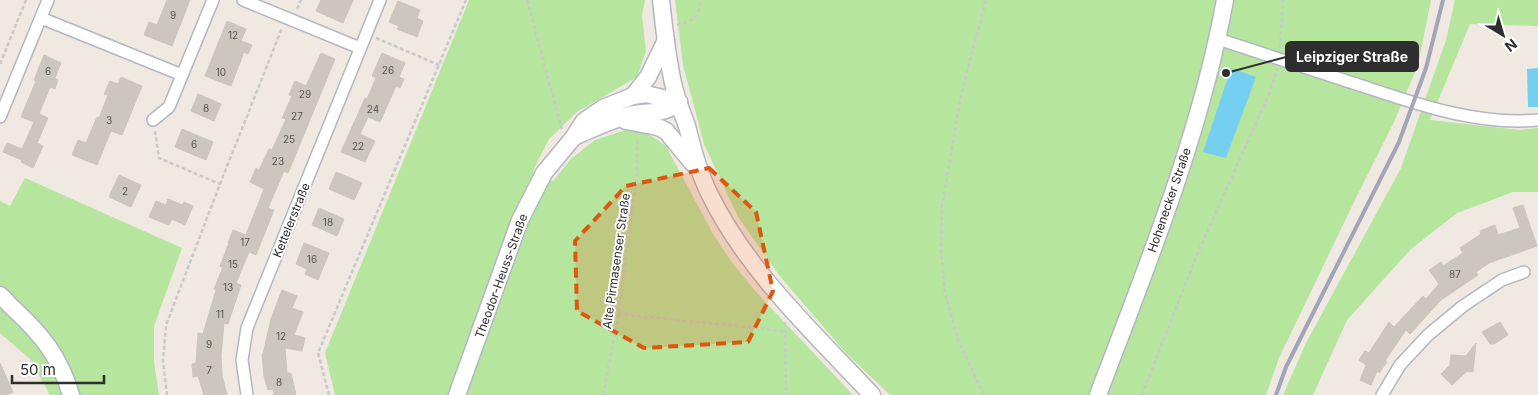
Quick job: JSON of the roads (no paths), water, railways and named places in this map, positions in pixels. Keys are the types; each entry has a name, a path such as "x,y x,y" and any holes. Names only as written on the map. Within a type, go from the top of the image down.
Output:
{"street":[{"path":"0,118 48,0"},
{"path":"153,120 169,107 213,0"},
{"path":"243,0 360,48"},
{"name":"Kettelerstraße","path":"247,395 242,360 247,328 380,0"},
{"path":"661,0 673,83 699,172"},
{"name":"Hohenecker Straße","path":"1098,395 1168,210 1218,39 1225,0"},
{"path":"40,18 182,75"},
{"path":"633,96 648,78 665,34"},
{"path":"1218,39 1428,107 1473,117 1520,122 1538,120"},
{"name":"Theodor-Heuss-Straße","path":"457,395 520,220 544,173 568,136 603,108 633,96 646,94 679,102"},
{"name":"Theodor-Heuss-Straße","path":"568,136 634,114 659,113 672,108 679,102"},
{"path":"616,120 637,122 666,131 699,172 725,221 764,276 872,395"},
{"path":"1382,395 1400,365 1428,335 1463,306 1502,280 1524,272"},
{"path":"0,295 6,306 30,322 47,343 71,395"}],"water":[{"path":"1231,68 1256,77 1226,158 1203,152"},
{"path":"1538,68 1538,107 1528,107 1527,69"}],"railway":[{"path":"1276,395 1286,367 1399,142 1426,68 1443,0"}],"place":[{"name":"Leipziger Straße","path":"1226,73"}]}
